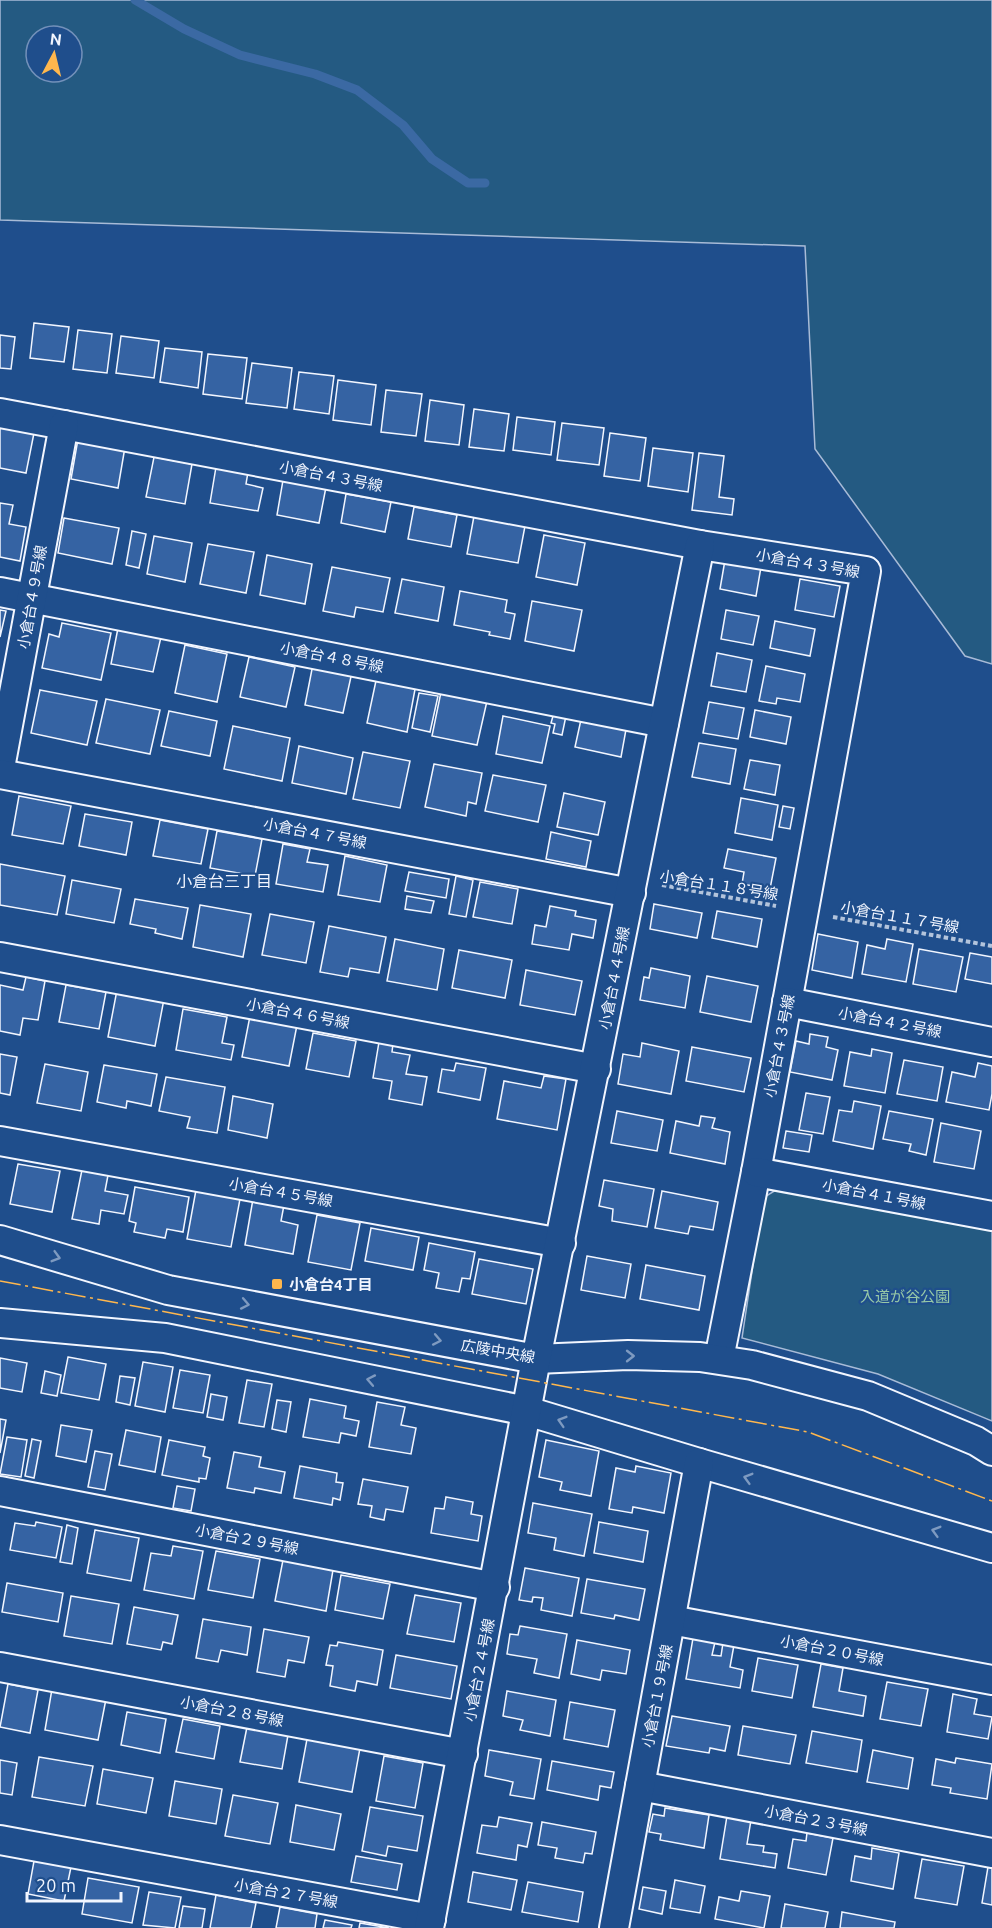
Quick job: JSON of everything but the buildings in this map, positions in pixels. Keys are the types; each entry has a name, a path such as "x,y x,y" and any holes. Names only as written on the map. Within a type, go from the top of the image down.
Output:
{"street":[{"name":"小倉台４３号線","path":"0,413 700,545 866,571 756,1172 719,1359"},
{"name":"小倉台４９号線","path":"0,768 64,425"},
{"name":"小倉台４４号線","path":"527,1411 700,545"},
{"name":"小倉台４８号線","path":"0,592 664,723"},
{"name":"小倉台４７号線","path":"0,774 631,893"},
{"name":"小倉台４６号線","path":"0,957 596,1069"},
{"name":"小倉台４２号線","path":"787,1002 992,1042"},
{"name":"小倉台４５号線","path":"0,1141 561,1243"},
{"name":"小倉台４１号線","path":"756,1172 992,1216"},
{"name":"広陵中央線","path":"0,1240 168,1290 536,1359 628,1355 719,1359 752,1365 868,1396 976,1441 992,1451"},
{"path":"0,1323 165,1338 527,1411 992,1548"},
{"name":"小倉台２４号線","path":"430,1924 527,1411"},
{"name":"小倉台１９号線","path":"614,1928 699,1463"},
{"name":"小倉台２９号線","path":"0,1491 495,1587"},
{"name":"小倉台２０号線","path":"671,1620 992,1680"},
{"name":"小倉台２８号線","path":"0,1667 463,1754"},
{"name":"小倉台２３号線","path":"640,1786 992,1853"},
{"name":"小倉台２７号線","path":"0,1840 430,1924"}],"path":[{"name":"小倉台１１８号線","path":"631,893 657,884 804,911"},
{"name":"小倉台１１７号線","path":"804,911 992,946"}],"green space":[{"path":"0,0 992,0 992,664 965,656 815,449 805,246 0,220"},
{"name":"入道が谷公園","path":"779,1188 992,1228 992,1421 878,1374 742,1338 763,1198"}],"waterway":[{"path":"135,0 184,29 240,55 315,74 357,90 403,125 432,159 468,183 485,183"}],"power":[{"path":"0,1281 808,1432 992,1501"}],"place":[{"name":"小倉台4丁目","path":"277,1284"}],"district":[{"name":"小倉台三丁目","path":"224,881"}]}
